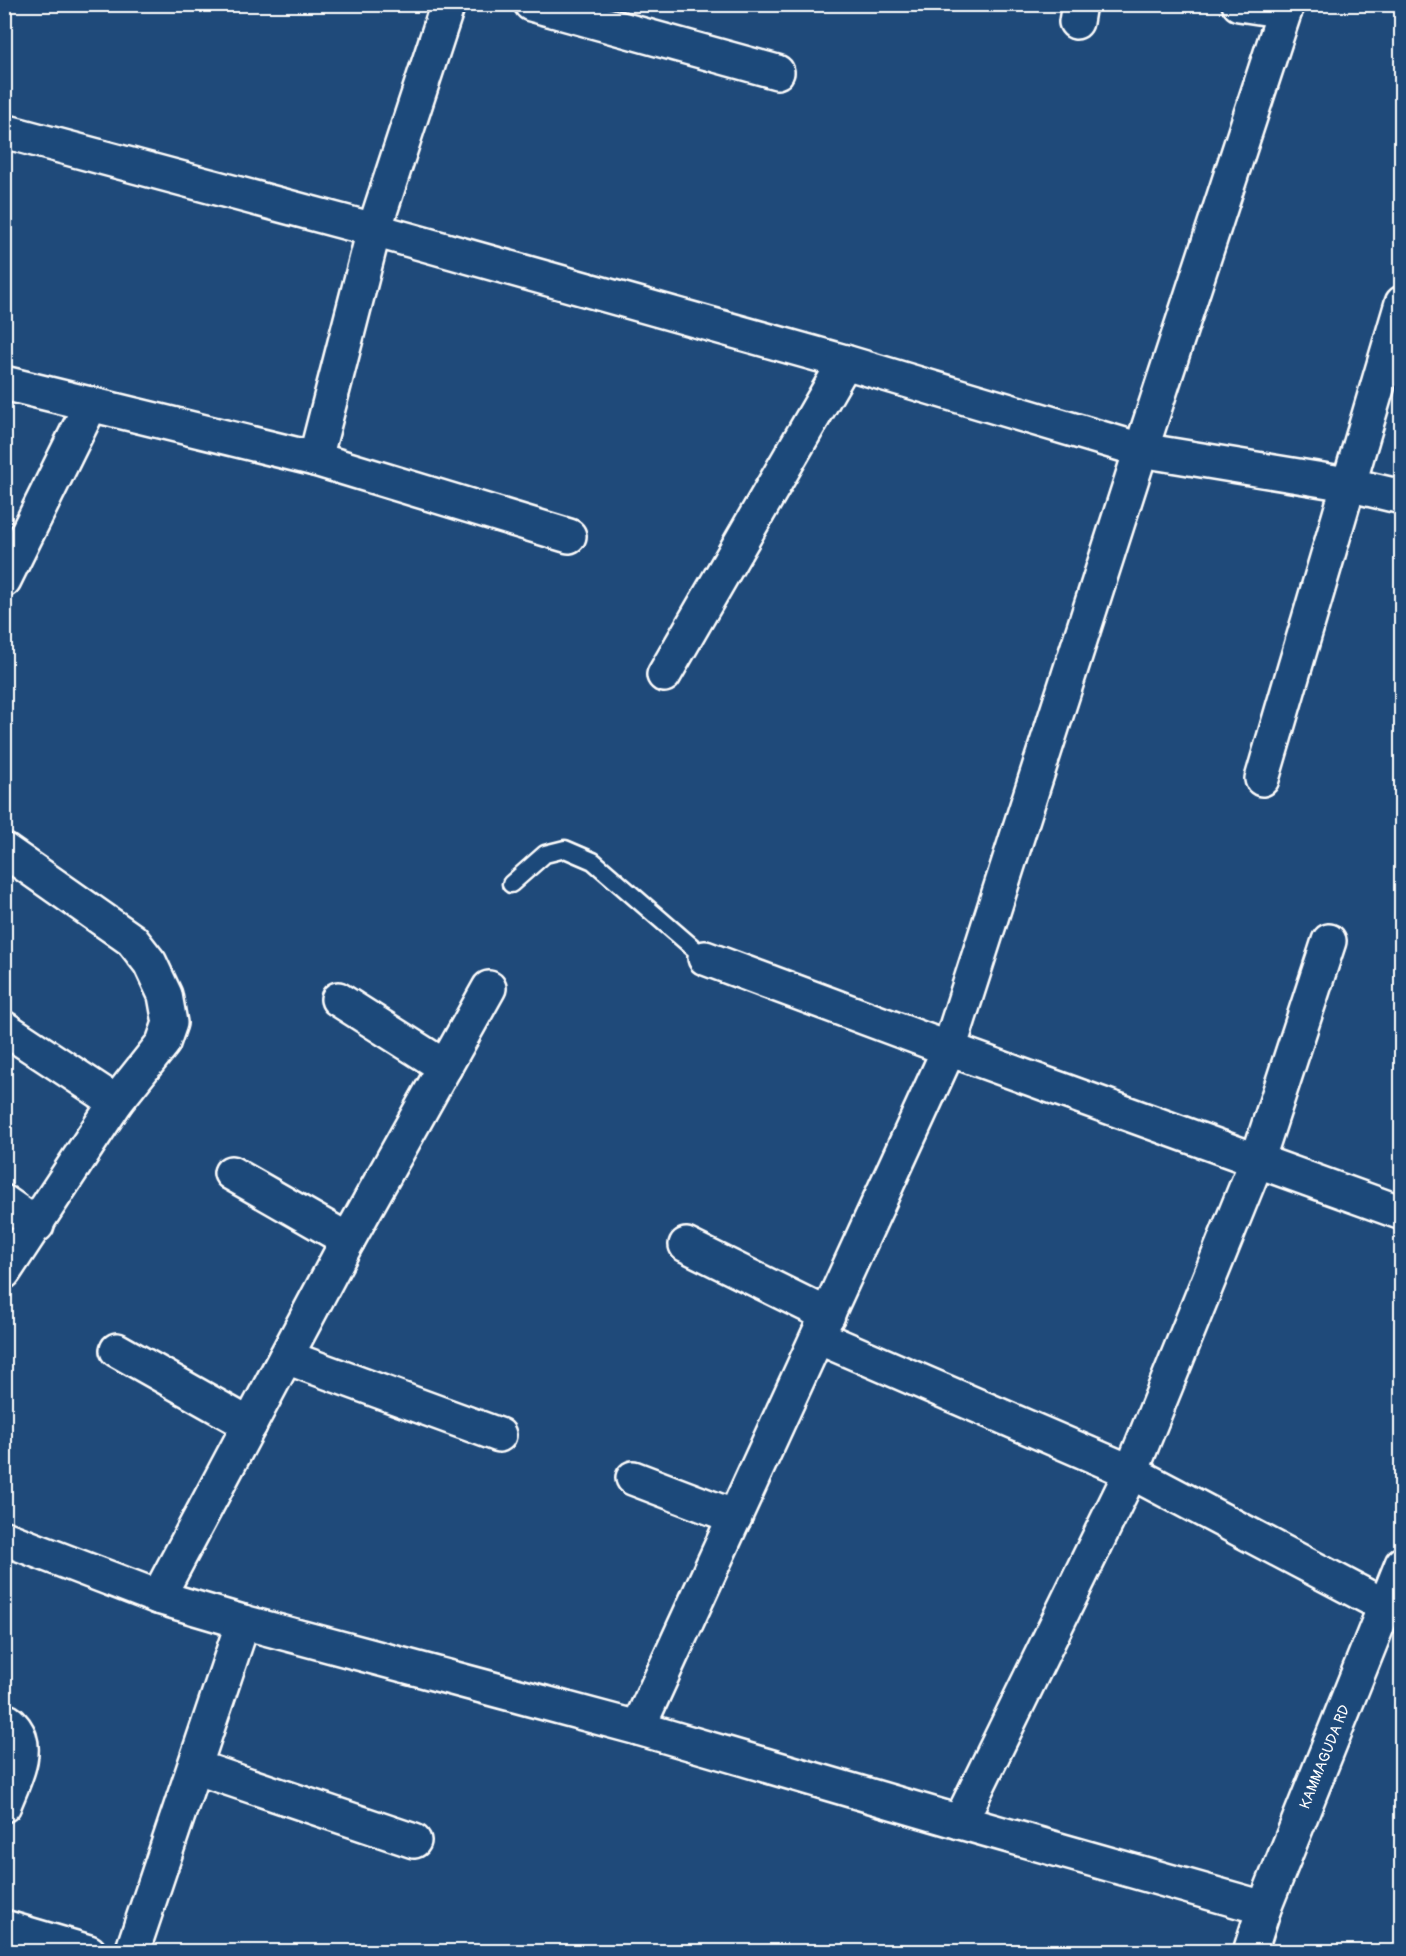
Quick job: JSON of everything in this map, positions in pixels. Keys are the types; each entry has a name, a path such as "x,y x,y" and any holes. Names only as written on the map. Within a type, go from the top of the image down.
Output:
{"street":[{"path":"315,459 374,230 448,4"},
{"path":"531,4 777,72"},
{"path":"638,1728 948,1049 1286,8 1239,4"},
{"path":"4,131 374,230 845,362 1141,450 1347,484 1401,496"},
{"path":"1262,779 1401,303"},
{"path":"664,675 845,362"},
{"path":"4,383 315,459 569,536"},
{"path":"4,580 92,404"},
{"path":"4,850 132,940 150,963 165,995 170,1023 163,1044 116,1102 4,1272"},
{"path":"960,1822 1131,1472 1257,1159 1329,941"},
{"path":"705,958 948,1049 1401,1213"},
{"path":"158,1597 348,1240 489,988"},
{"path":"338,999 445,1067"},
{"path":"4,1028 116,1102"},
{"path":"231,1173 348,1240"},
{"path":"4,1202 37,1225"},
{"path":"686,1245 823,1326 1131,1472 1396,1582"},
{"path":"117,1350 250,1425"},
{"path":"286,1357 499,1434"},
{"path":"633,1478 735,1517"},
{"path":"4,1538 158,1597 243,1622 638,1728 1264,1908"},
{"name":"KAMMAGUDA RD","path":"1250,1952 1264,1908 1396,1582"},
{"path":"132,1952 243,1622"},
{"path":"4,1720 9,1721 20,1736 21,1757 4,1805"},
{"path":"195,1767 414,1840"},
{"path":"4,1927 89,1952"}],"lane":[{"path":"511,884 545,854 565,849 593,861 705,958"}]}
